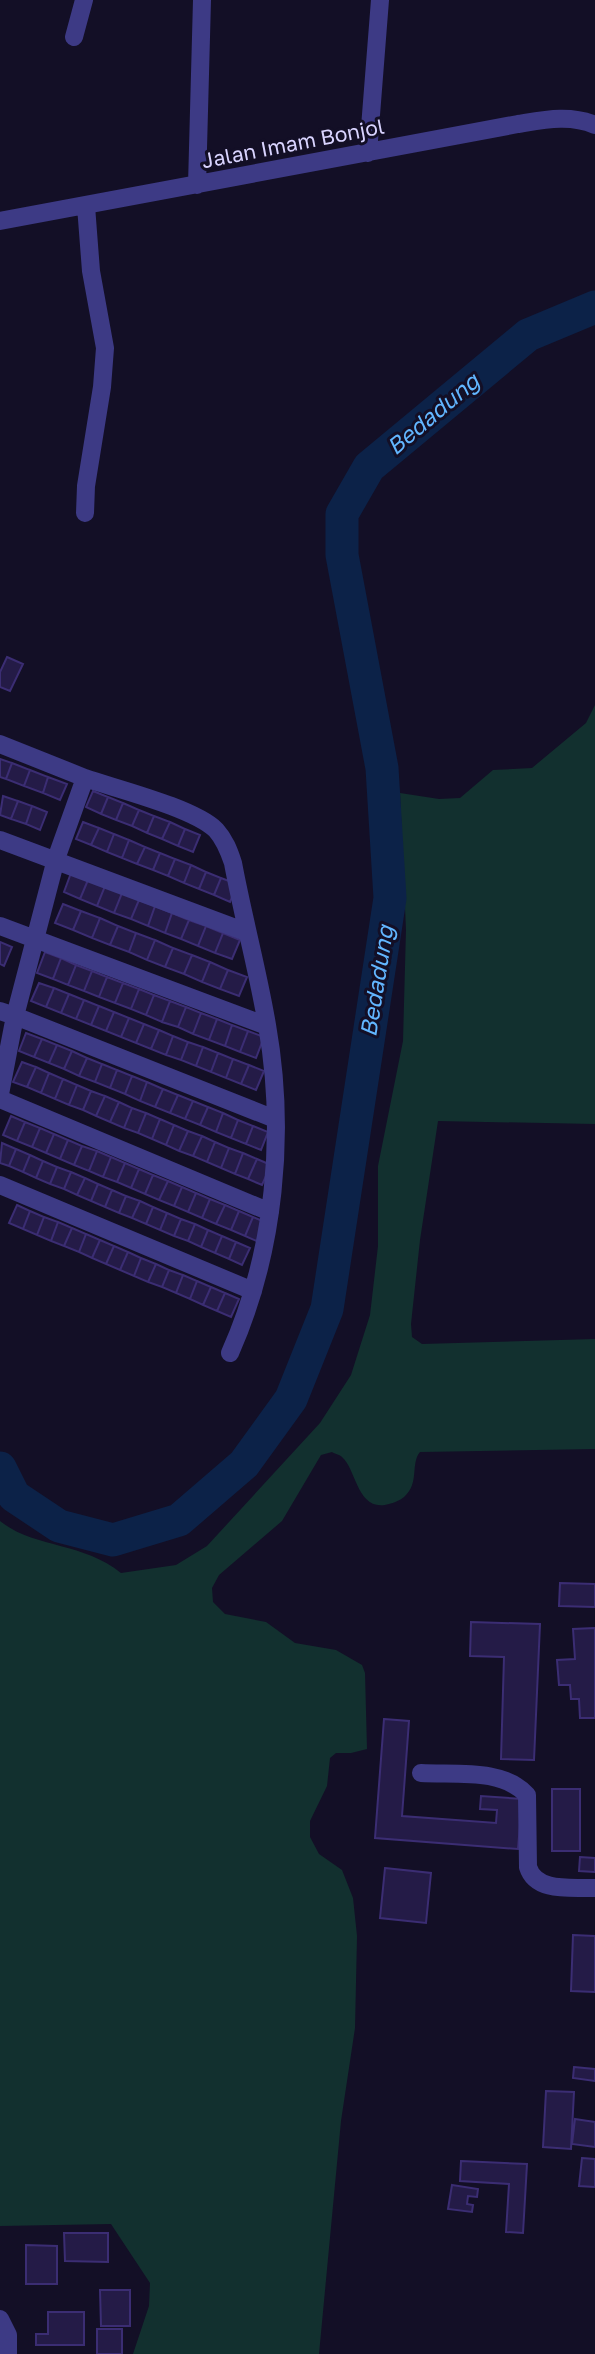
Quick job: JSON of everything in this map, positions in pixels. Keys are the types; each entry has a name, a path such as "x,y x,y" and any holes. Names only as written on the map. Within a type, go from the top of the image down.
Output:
{"street":[{"path":"74,37 84,0"},
{"path":"197,186 202,0"},
{"path":"368,153 380,0"},
{"name":"Jalan Imam Bonjol","path":"0,221 554,118 573,118 595,125"},
{"path":"85,513 86,486 102,387 105,348 91,271 86,206"},
{"path":"0,744 198,818 215,829 226,844 233,863 267,1026 275,1119 270,1212 253,1291 230,1353"},
{"path":"85,778 56,859 8,1014 0,1096 270,1212"},
{"path":"0,840 246,932"},
{"path":"0,926 267,1026"},
{"path":"8,1014 275,1119"},
{"path":"0,1185 253,1291"},
{"path":"421,1773 497,1777 519,1786 527,1795 528,1867 531,1877 540,1884 595,1888"},
{"path":"0,2319 8,2335 8,2354"}],"green space":[{"path":"595,705 595,1124 438,1121 420,1240 411,1324 412,1337 422,1344 595,1339 595,1449 420,1452 409,1492 397,1501 378,1505 364,1497 342,1457 332,1452 321,1455 282,1521 219,1575 212,1588 213,1602 225,1614 266,1622 295,1643 336,1650 362,1665 365,1673 367,1749 336,1753 330,1758 327,1786 310,1821 310,1837 319,1854 342,1870 353,1898 357,1936 355,2028 341,2121 319,2354 133,2354 149,2306 150,2283 111,2224 0,2226 0,1521 27,1536 91,1556 121,1573 176,1565 207,1546 320,1423 351,1375 370,1315 378,1246 378,1166 403,1041 406,930 400,793 439,799 460,798 493,770 532,768 586,723"}],"building":[{"path":"7,657 23,664 10,691 0,687 0,672"},
{"path":"0,759 12,763 6,779 0,777"},
{"path":"12,763 30,770 24,786 6,779"},
{"path":"30,770 48,777 43,793 24,786"},
{"path":"48,777 67,784 60,800 43,793"},
{"path":"93,791 108,797 101,814 86,807"},
{"path":"3,796 18,801 11,819 0,815"},
{"path":"108,797 123,803 116,820 101,814"},
{"path":"18,801 32,806 26,824 11,819"},
{"path":"123,803 139,810 132,826 116,820"},
{"path":"32,806 47,812 40,830 26,824"},
{"path":"139,810 154,816 147,833 132,826"},
{"path":"154,816 170,822 162,839 147,833"},
{"path":"83,822 99,828 91,845 76,839"},
{"path":"170,822 185,829 178,846 162,839"},
{"path":"99,828 114,834 107,852 91,845"},
{"path":"185,829 200,835 193,852 178,846"},
{"path":"114,834 129,840 122,858 107,852"},
{"path":"129,840 145,847 137,864 122,858"},
{"path":"145,847 160,853 153,870 137,864"},
{"path":"160,853 175,859 168,876 153,870"},
{"path":"175,859 191,865 184,883 168,876"},
{"path":"191,865 206,872 199,889 184,883"},
{"path":"206,872 221,878 214,895 199,889"},
{"path":"71,873 88,880 80,899 64,892"},
{"path":"221,878 237,884 230,902 214,895"},
{"path":"88,880 105,886 97,906 80,899"},
{"path":"105,886 122,893 114,913 97,906"},
{"path":"122,893 139,900 131,919 114,913"},
{"path":"139,900 155,906 148,926 131,919"},
{"path":"63,904 81,911 73,930 55,923"},
{"path":"155,906 172,913 165,933 148,926"},
{"path":"81,911 100,918 92,938 73,930"},
{"path":"172,913 189,920 181,939 165,933"},
{"path":"100,918 118,926 110,945 92,938"},
{"path":"189,920 206,926 198,946 181,939"},
{"path":"118,926 136,933 129,952 110,945"},
{"path":"206,926 223,933 215,953 198,946"},
{"path":"136,933 155,940 147,960 129,952"},
{"path":"223,933 240,940 232,959 215,953"},
{"path":"155,940 173,948 165,967 147,960"},
{"path":"0,942 12,947 4,966 0,964"},
{"path":"173,948 192,955 184,974 165,967"},
{"path":"45,952 61,958 53,979 37,973"},
{"path":"192,955 210,962 202,982 184,974"},
{"path":"61,958 76,965 68,985 53,979"},
{"path":"210,962 228,970 220,989 202,982"},
{"path":"76,965 92,971 84,991 68,985"},
{"path":"228,970 247,977 239,996 220,989"},
{"path":"92,971 107,977 99,997 84,991"},
{"path":"107,977 123,983 115,1003 99,997"},
{"path":"39,983 54,988 46,1007 31,1001"},
{"path":"123,983 139,989 131,1009 115,1003"},
{"path":"54,988 69,994 61,1013 46,1007"},
{"path":"139,989 154,995 146,1015 131,1009"},
{"path":"69,994 84,1000 76,1019 61,1013"},
{"path":"154,995 170,1001 162,1022 146,1015"},
{"path":"84,1000 99,1006 91,1025 76,1019"},
{"path":"170,1001 186,1007 178,1027 162,1022"},
{"path":"99,1006 114,1012 106,1031 91,1025"},
{"path":"186,1007 201,1013 193,1034 178,1027"},
{"path":"114,1012 129,1018 121,1037 106,1031"},
{"path":"201,1013 217,1019 209,1040 193,1034"},
{"path":"129,1018 144,1024 136,1043 121,1037"},
{"path":"217,1019 232,1025 225,1046 209,1040"},
{"path":"144,1024 159,1030 151,1049 136,1043"},
{"path":"232,1025 248,1031 240,1052 225,1046"},
{"path":"159,1030 173,1036 166,1055 151,1049"},
{"path":"248,1031 264,1037 256,1058 240,1052"},
{"path":"26,1033 42,1039 34,1057 19,1051"},
{"path":"173,1036 188,1042 181,1060 166,1055"},
{"path":"42,1039 57,1045 49,1063 34,1057"},
{"path":"188,1042 203,1047 196,1066 181,1060"},
{"path":"57,1045 72,1051 64,1069 49,1063"},
{"path":"203,1047 218,1053 211,1072 196,1066"},
{"path":"72,1051 87,1058 79,1076 64,1069"},
{"path":"218,1053 233,1059 226,1078 211,1072"},
{"path":"87,1058 102,1064 95,1082 79,1076"},
{"path":"233,1059 249,1065 241,1084 226,1078"},
{"path":"22,1062 36,1067 27,1087 13,1082"},
{"path":"102,1064 117,1070 110,1088 95,1082"},
{"path":"249,1065 264,1071 256,1090 241,1084"},
{"path":"36,1067 49,1073 41,1093 27,1087"},
{"path":"117,1070 132,1076 125,1094 110,1088"},
{"path":"49,1073 63,1079 55,1099 41,1093"},
{"path":"132,1076 147,1082 140,1101 125,1094"},
{"path":"63,1079 77,1085 69,1105 55,1099"},
{"path":"147,1082 163,1089 155,1107 140,1101"},
{"path":"77,1085 91,1091 83,1110 69,1105"},
{"path":"163,1089 178,1095 170,1113 155,1107"},
{"path":"91,1091 105,1096 96,1116 83,1110"},
{"path":"178,1095 193,1101 185,1119 170,1113"},
{"path":"105,1096 119,1102 110,1122 96,1116"},
{"path":"193,1101 208,1107 200,1125 185,1119"},
{"path":"119,1102 132,1108 124,1128 110,1122"},
{"path":"208,1107 223,1113 216,1132 200,1125"},
{"path":"132,1108 146,1113 138,1133 124,1128"},
{"path":"146,1113 160,1119 152,1139 138,1133"},
{"path":"223,1113 238,1120 231,1138 216,1132"},
{"path":"11,1116 25,1122 17,1141 3,1135"},
{"path":"160,1119 174,1125 166,1145 152,1139"},
{"path":"238,1120 253,1126 246,1144 231,1138"},
{"path":"25,1122 40,1128 32,1147 17,1141"},
{"path":"174,1125 188,1131 179,1151 166,1145"},
{"path":"253,1126 268,1132 261,1150 246,1144"},
{"path":"40,1128 54,1134 46,1153 32,1147"},
{"path":"188,1131 202,1136 193,1156 179,1151"},
{"path":"54,1134 68,1140 60,1159 46,1153"},
{"path":"202,1136 215,1142 207,1162 193,1156"},
{"path":"68,1140 82,1146 74,1165 60,1159"},
{"path":"215,1142 229,1148 221,1168 207,1162"},
{"path":"2,1143 16,1149 9,1166 0,1163"},
{"path":"82,1146 97,1151 89,1171 74,1165"},
{"path":"229,1148 243,1153 235,1174 221,1168"},
{"path":"16,1149 30,1155 23,1172 9,1166"},
{"path":"97,1151 111,1157 103,1177 89,1171"},
{"path":"243,1153 257,1159 248,1179 235,1174"},
{"path":"30,1155 43,1161 36,1178 23,1172"},
{"path":"111,1157 125,1163 117,1182 103,1177"},
{"path":"257,1159 271,1165 262,1185 248,1179"},
{"path":"43,1161 57,1167 50,1184 36,1178"},
{"path":"125,1163 139,1169 131,1188 117,1182"},
{"path":"57,1167 71,1172 64,1189 50,1184"},
{"path":"139,1169 153,1175 145,1194 131,1188"},
{"path":"71,1172 85,1178 77,1195 64,1189"},
{"path":"153,1175 168,1181 159,1200 145,1194"},
{"path":"85,1178 98,1184 91,1201 77,1195"},
{"path":"168,1181 182,1187 174,1206 159,1200"},
{"path":"98,1184 112,1190 105,1207 91,1201"},
{"path":"182,1187 196,1193 188,1212 174,1206"},
{"path":"112,1190 126,1196 119,1213 105,1207"},
{"path":"196,1193 210,1199 202,1218 188,1212"},
{"path":"126,1196 140,1201 132,1218 119,1213"},
{"path":"210,1199 225,1205 216,1224 202,1218"},
{"path":"140,1201 153,1207 146,1224 132,1218"},
{"path":"17,1205 30,1211 23,1229 9,1223"},
{"path":"225,1205 239,1211 231,1230 216,1224"},
{"path":"153,1207 167,1213 160,1230 146,1224"},
{"path":"30,1211 44,1217 37,1235 23,1229"},
{"path":"239,1211 253,1217 245,1236 231,1230"},
{"path":"167,1213 181,1219 174,1236 160,1230"},
{"path":"44,1217 58,1222 51,1241 37,1235"},
{"path":"253,1217 267,1223 259,1242 245,1236"},
{"path":"181,1219 195,1224 188,1241 174,1236"},
{"path":"58,1222 72,1228 64,1246 51,1241"},
{"path":"195,1224 208,1230 201,1247 188,1241"},
{"path":"72,1228 86,1234 79,1252 64,1246"},
{"path":"208,1230 222,1236 215,1253 201,1247"},
{"path":"86,1234 100,1240 92,1258 79,1252"},
{"path":"222,1236 236,1242 229,1259 215,1253"},
{"path":"100,1240 114,1246 106,1264 92,1258"},
{"path":"236,1242 250,1248 242,1265 229,1259"},
{"path":"114,1246 128,1252 120,1270 106,1264"},
{"path":"128,1252 141,1258 134,1276 120,1270"},
{"path":"141,1258 156,1264 148,1282 134,1276"},
{"path":"156,1264 169,1270 162,1287 148,1282"},
{"path":"169,1270 183,1275 176,1293 162,1287"},
{"path":"183,1275 197,1281 190,1299 176,1293"},
{"path":"197,1281 211,1287 203,1305 190,1299"},
{"path":"211,1287 225,1293 217,1311 203,1305"},
{"path":"225,1293 239,1299 231,1317 217,1311"},
{"path":"560,1583 595,1584 595,1607 559,1606"},
{"path":"471,1622 540,1624 534,1760 501,1759 504,1657 470,1656"},
{"path":"595,1628 595,1718 580,1718 579,1699 571,1699 570,1685 559,1685 557,1660 575,1659 573,1629"},
{"path":"384,1719 409,1721 402,1816 496,1823 497,1810 480,1809 481,1796 522,1799 518,1849 375,1838"},
{"path":"552,1789 580,1789 580,1851 552,1851"},
{"path":"580,1857 595,1858 595,1872 579,1871"},
{"path":"385,1868 431,1873 426,1923 380,1918"},
{"path":"573,1935 595,1936 595,1992 571,1991"},
{"path":"574,2067 595,2069 595,2081 573,2078"},
{"path":"546,2091 574,2092 571,2149 543,2147"},
{"path":"575,2119 595,2122 595,2147 572,2144"},
{"path":"582,2158 595,2159 595,2187 579,2186"},
{"path":"461,2161 527,2164 523,2233 506,2232 509,2184 460,2181"},
{"path":"452,2185 478,2189 477,2197 468,2196 467,2204 473,2205 472,2212 448,2209"},
{"path":"64,2233 108,2233 108,2262 65,2261"},
{"path":"26,2245 57,2246 57,2284 26,2284"},
{"path":"100,2290 130,2290 130,2326 101,2326"},
{"path":"48,2312 84,2312 84,2345 36,2345 36,2334 48,2334"},
{"path":"97,2329 122,2329 122,2354 97,2354"}],"waterway":[{"name":"Bedadung","path":"0,1468 14,1496 59,1526 113,1540 179,1520 244,1464 291,1399 327,1309 390,898 382,768 342,555 342,514 369,467 528,335 595,307"}]}
